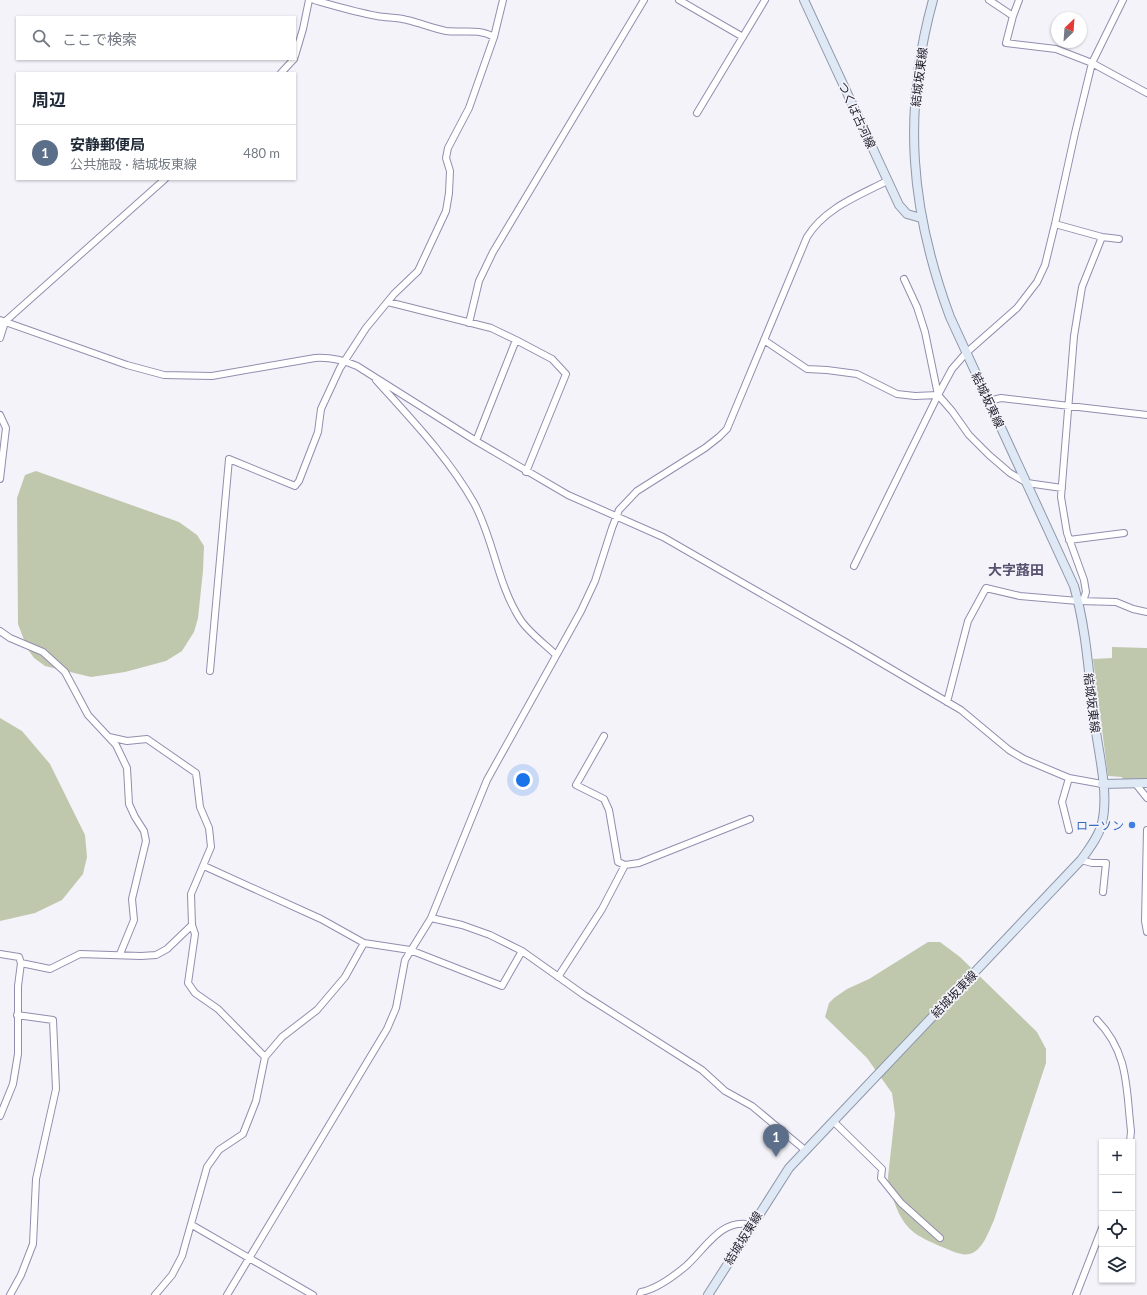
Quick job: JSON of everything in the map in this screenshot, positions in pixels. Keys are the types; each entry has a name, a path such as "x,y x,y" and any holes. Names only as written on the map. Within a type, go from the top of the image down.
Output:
{"main road":[{"name":"つくば古河線","path":"804,0 887,181 903,210 912,217 921,218"},
{"name":"結城坂東線","path":"708,1295 778,1183 805,1150 1081,860 1101,828 1104,813 1081,601 966,353 937,283 921,218 914,164 915,104 920,61 933,0"},
{"path":"1102,784 1147,783"}],"street":[{"path":"296,53 309,0"},
{"path":"314,0 371,15 407,20 432,28 452,32 472,31 494,37"},
{"path":"210,671 229,459 295,486 300,481 318,432 321,409 345,361 366,328 388,302 418,271 446,211 450,193 450,171 446,158 448,148 453,137 465,119 494,37 503,0"},
{"path":"469,323 479,281 493,252 536,183 644,0"},
{"path":"679,0 743,36"},
{"path":"697,113 765,0"},
{"path":"989,0 1013,16"},
{"path":"1019,0 1013,16 1006,44 1056,49 1092,63 1147,93"},
{"path":"854,566 952,369 966,353 1017,308 1038,282 1045,265 1074,133 1092,63 1123,0"},
{"path":"282,72 293,60"},
{"path":"0,338 2,323 164,180"},
{"path":"227,1295 387,1029 396,1008 405,960 431,918 487,780 581,611 595,581 616,516 625,502 637,491 705,448 727,429 807,237 815,224 827,213 887,181"},
{"path":"1055,224 1102,237 1119,239"},
{"path":"1081,601 1086,592 1084,580 1069,540 1061,497 1070,405 1074,336 1082,287 1102,237"},
{"path":"904,279 917,307 925,332 938,395 952,410 969,435 989,455 1027,483 1062,488"},
{"path":"388,302 491,328 552,359 566,374 526,472"},
{"path":"2,323 134,368 164,375 212,376 326,357 345,361 371,374 526,472 568,495 663,536 961,710 1009,750 1024,759 1069,778 1102,784"},
{"path":"476,441 516,340"},
{"path":"764,340 807,370 827,370 857,374 897,394 915,396 938,395"},
{"path":"371,374 430,441 463,486 477,511 488,536 503,585 520,619 556,655"},
{"path":"989,401 1001,398 1147,415"},
{"path":"0,415 6,428 0,479"},
{"path":"1069,540 1124,533"},
{"path":"947,702 968,621 986,588 1020,596 1116,602 1133,609 1147,612"},
{"path":"0,631 10,638 30,644 50,657 65,672 88,715 116,745 127,768 129,804 144,831 146,839 132,896 134,920 120,954"},
{"path":"604,736 576,785 604,799 610,810 618,862 625,865 639,863 750,819"},
{"path":"109,737 127,741 146,739 196,773 200,807 209,828 211,847 191,894 192,925 195,934 188,980 195,993 218,1010 265,1057"},
{"path":"1069,778 1062,802 1069,830"},
{"path":"1136,783 1147,798"},
{"path":"1147,830 1145,921 1147,932"},
{"path":"1081,860 1092,863 1106,863 1103,892"},
{"path":"558,978 602,909 625,865"},
{"path":"204,866 321,919 364,943 410,950 502,986 522,951"},
{"path":"431,918 462,924 490,935 522,951 558,978 702,1070 725,1091 752,1106 805,1150"},
{"path":"21,963 50,969 80,954 156,955 167,949 192,925"},
{"path":"155,1295 176,1269 185,1249 205,1175 211,1159 219,1150 243,1134 252,1115 265,1057 282,1036 317,1010 341,983 364,943"},
{"path":"0,954 19,957 21,963 17,1015 18,1054 13,1084 0,1116"},
{"path":"10,1295 21,1275 34,1244 36,1180 56,1089 53,1020 17,1015"},
{"path":"1097,1020 1112,1038 1121,1059 1129,1117 1130,1139"},
{"path":"832,1121 882,1169 882,1178 901,1203 940,1238"},
{"path":"640,1295 641,1292 650,1290 687,1265 702,1248 728,1227 736,1223 751,1225"},
{"path":"192,1225 313,1295"},
{"path":"1076,1295 1099,1236"}],"green space":[{"path":"36,471 179,522 197,535 204,546 198,618 194,632 182,651 166,661 125,672 91,677 45,666 34,658 27,648 18,624 17,498 25,475"},
{"path":"1112,647 1147,648 1147,780 1123,780 1122,777 1108,776 1093,659 1112,658"},
{"path":"0,718 22,731 50,764 85,835 87,857 83,874 62,900 35,913 0,921"},
{"path":"928,942 940,942 960,957 1037,1032 1046,1049 1046,1063 994,1220 981,1245 974,1252 969,1254 952,1251 919,1236 903,1221 890,1191 888,1181 895,1114 892,1093 867,1058 825,1017 829,1003 834,998 847,989 869,979"}],"place":[{"name":"ローソン","path":"1132,825"},
{"name":"安静郵便局","path":"776,1157"}],"district":[{"name":"大字蕗田","path":"1016,569"}]}
